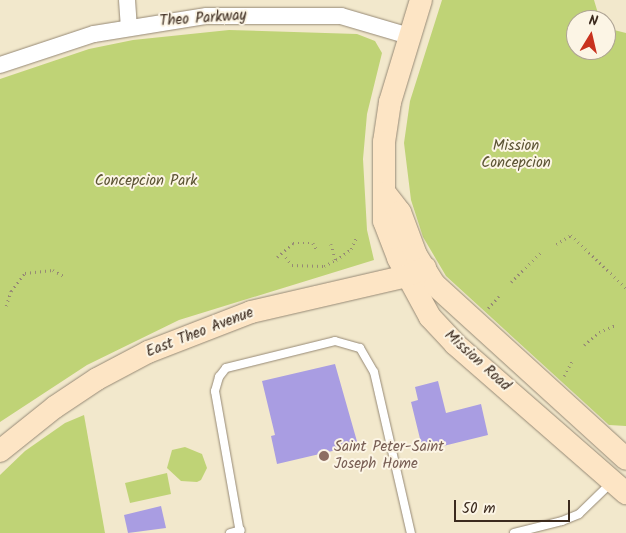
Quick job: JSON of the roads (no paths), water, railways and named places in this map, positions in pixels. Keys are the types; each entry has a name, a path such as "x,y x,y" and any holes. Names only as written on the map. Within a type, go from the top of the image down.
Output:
{"street":[{"path":"127,0 129,26"},
{"name":"Mission Road","path":"421,0 390,102 384,142 385,193 400,212 430,317 455,344 615,483"},
{"name":"Theo Parkway","path":"0,65 48,47 129,26 207,16 317,15 357,20 409,36"},
{"name":"Mission Road","path":"416,272 435,285 625,457"},
{"name":"East Theo Avenue","path":"0,451 55,406 97,379 148,352 251,312 416,272"},
{"path":"615,483 625,457"}],"lane":[{"path":"230,533 240,531 214,391 219,377 226,368 335,341 360,348 374,372 412,533"},
{"path":"514,533 562,522 579,514 615,483"}],"place":[{"name":"Saint Peter-Saint Joseph Home","path":"324,456"}],"park label":[{"name":"Mission Concepcion","path":"516,154"},
{"name":"Concepcion Park","path":"146,182"}]}
